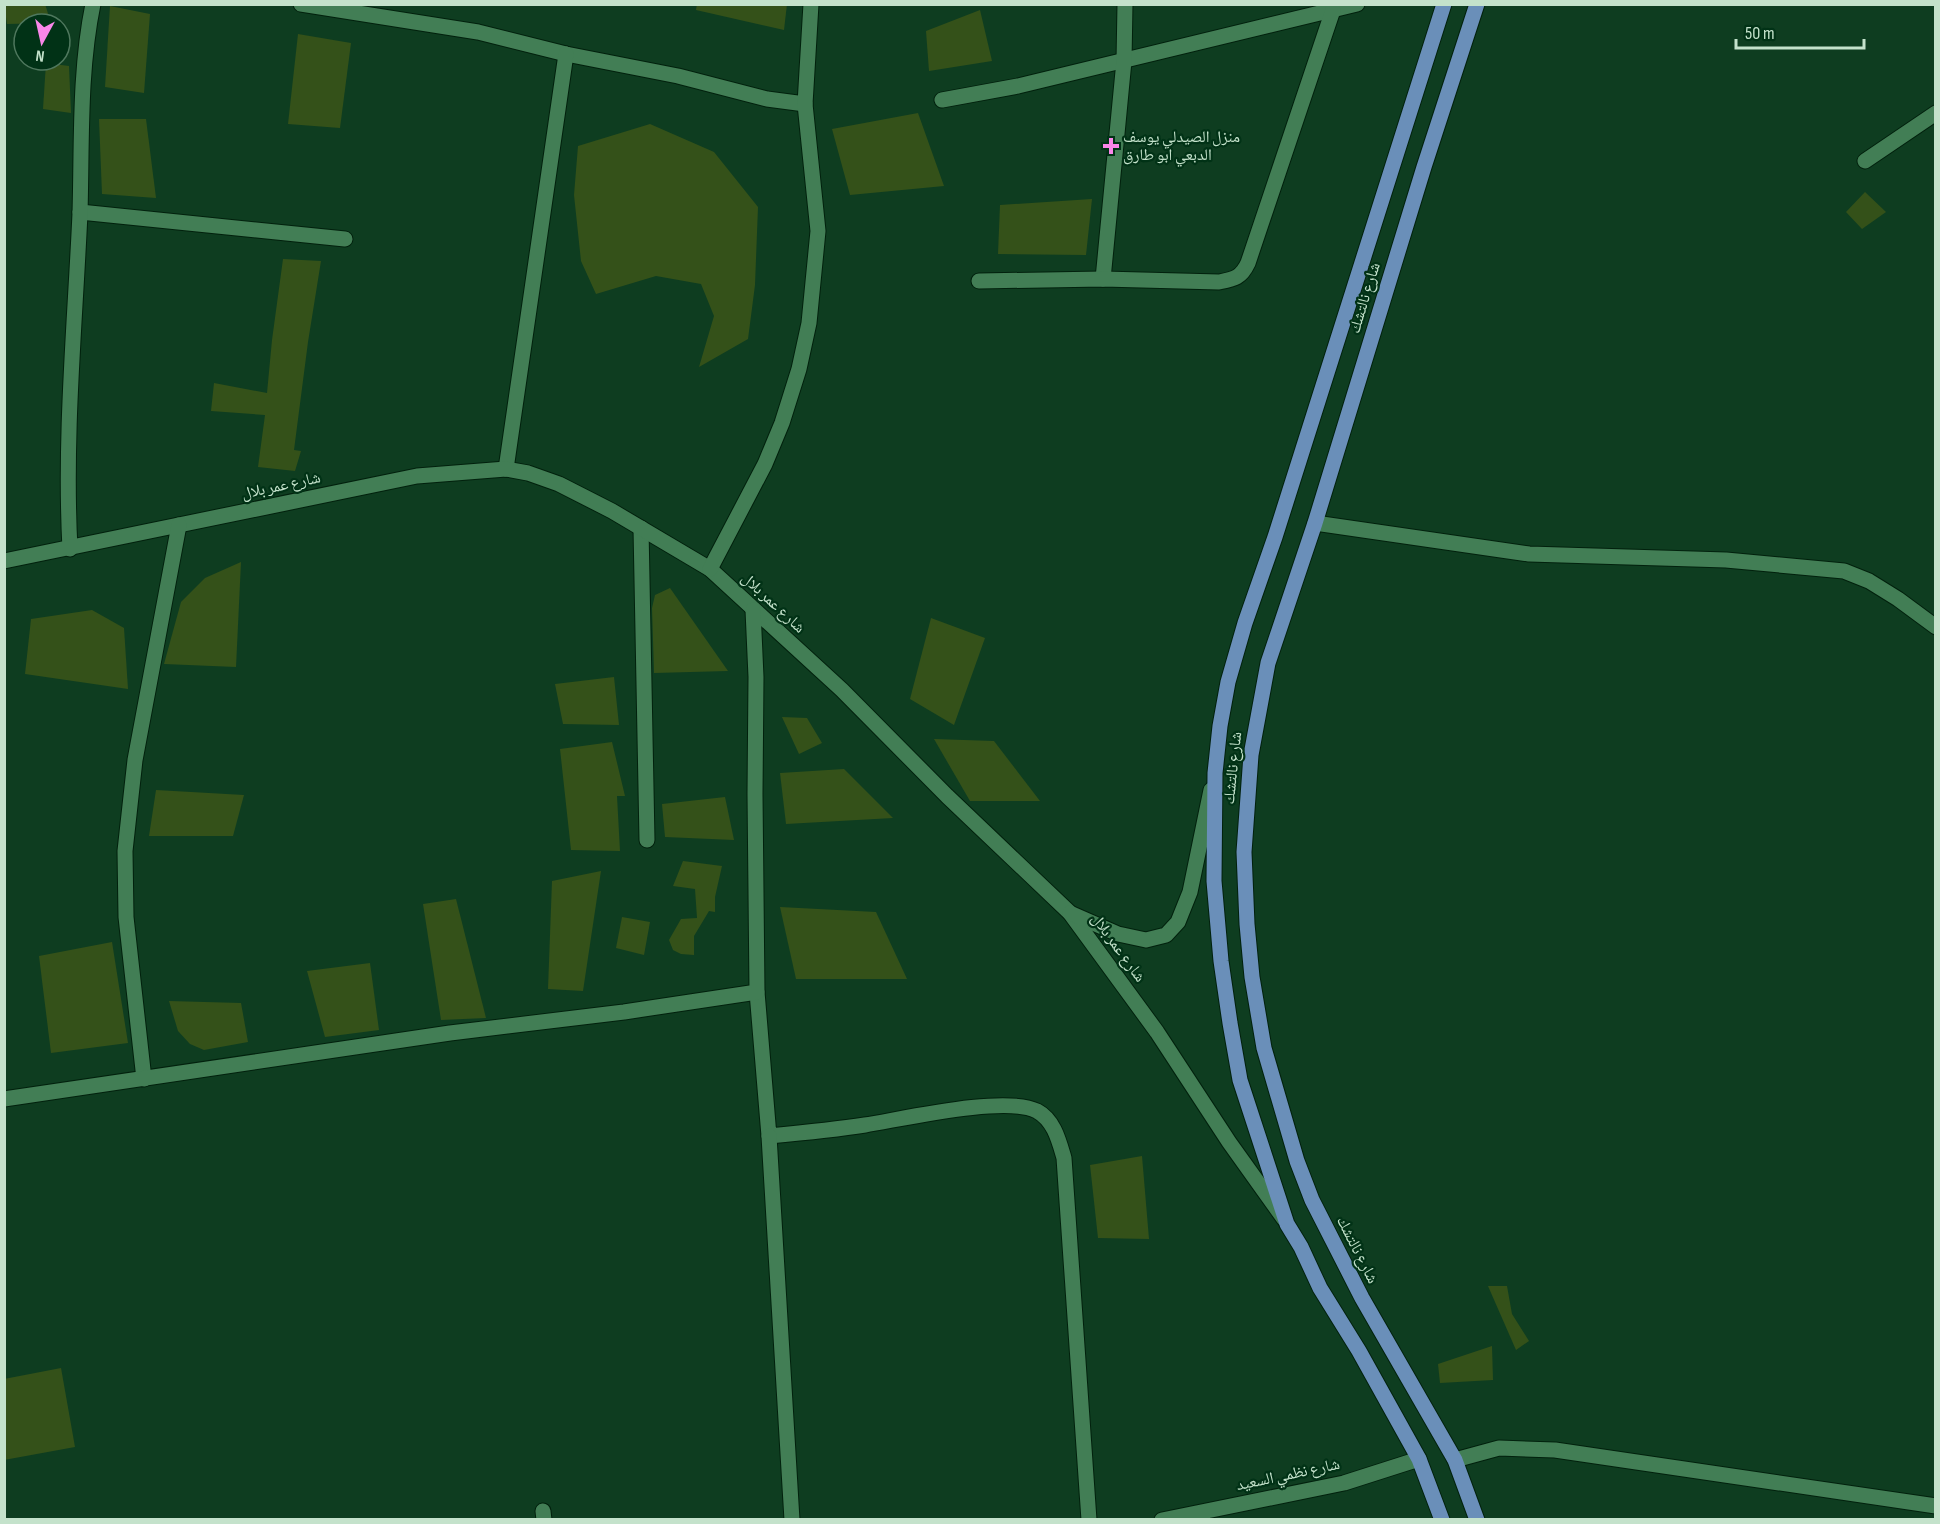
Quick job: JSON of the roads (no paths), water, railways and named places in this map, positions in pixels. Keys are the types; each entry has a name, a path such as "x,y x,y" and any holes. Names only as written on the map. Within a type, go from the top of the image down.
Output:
{"main road":[{"name":"شارع نالتشك","path":"1442,1520 1419,1459 1359,1351 1320,1288 1301,1247 1287,1224 1240,1080 1221,961 1214,881 1215,773 1228,682 1444,4"},
{"name":"شارع نالتشك","path":"1477,4 1315,523 1268,663 1251,755 1244,852 1252,977 1264,1048 1297,1161 1312,1200 1362,1298 1455,1460 1477,1520"}],"street":[{"path":"70,549 69,441 87,32 93,4"},
{"path":"301,4 478,32 566,54 678,76 767,99 805,104"},
{"path":"710,569 765,464 799,369 809,323 818,231 805,104 811,4"},
{"path":"1103,279 1124,61 1125,4"},
{"path":"942,100 1018,86 1357,4"},
{"path":"979,281 1103,279 1219,282 1236,279 1242,274 1270,197 1333,10"},
{"path":"506,469 566,54"},
{"path":"1865,161 1935,113"},
{"path":"80,212 345,239"},
{"name":"شارع عمر بلال","path":"4,561 417,476 506,469 528,473 558,484 641,528 710,569 842,690 947,796 1070,913 1157,1032 1229,1142 1287,1224"},
{"path":"1315,523 1529,554 1726,560 1844,571 1898,599 1935,627"},
{"path":"144,1079 126,917 125,851 135,760 179,525"},
{"path":"641,528 647,840"},
{"path":"753,610 756,676 754,794 757,992 769,1136 792,1520"},
{"path":"1070,913 1118,934 1146,940 1166,935 1178,922 1190,892 1215,773"},
{"path":"4,1099 438,1035 624,1012 757,992"},
{"path":"769,1136 824,1131 926,1115 1004,1106 1022,1107 1038,1112 1050,1122 1064,1158 1089,1520"},
{"path":"1455,1460 1499,1448 1554,1450 1935,1506"},
{"name":"شارع نظمي السعيد","path":"1162,1520 1344,1483 1419,1459"}],"place":[{"name":"منزل الصيدلي يوسف الدبعي ابو طارق","path":"1111,146"}]}
